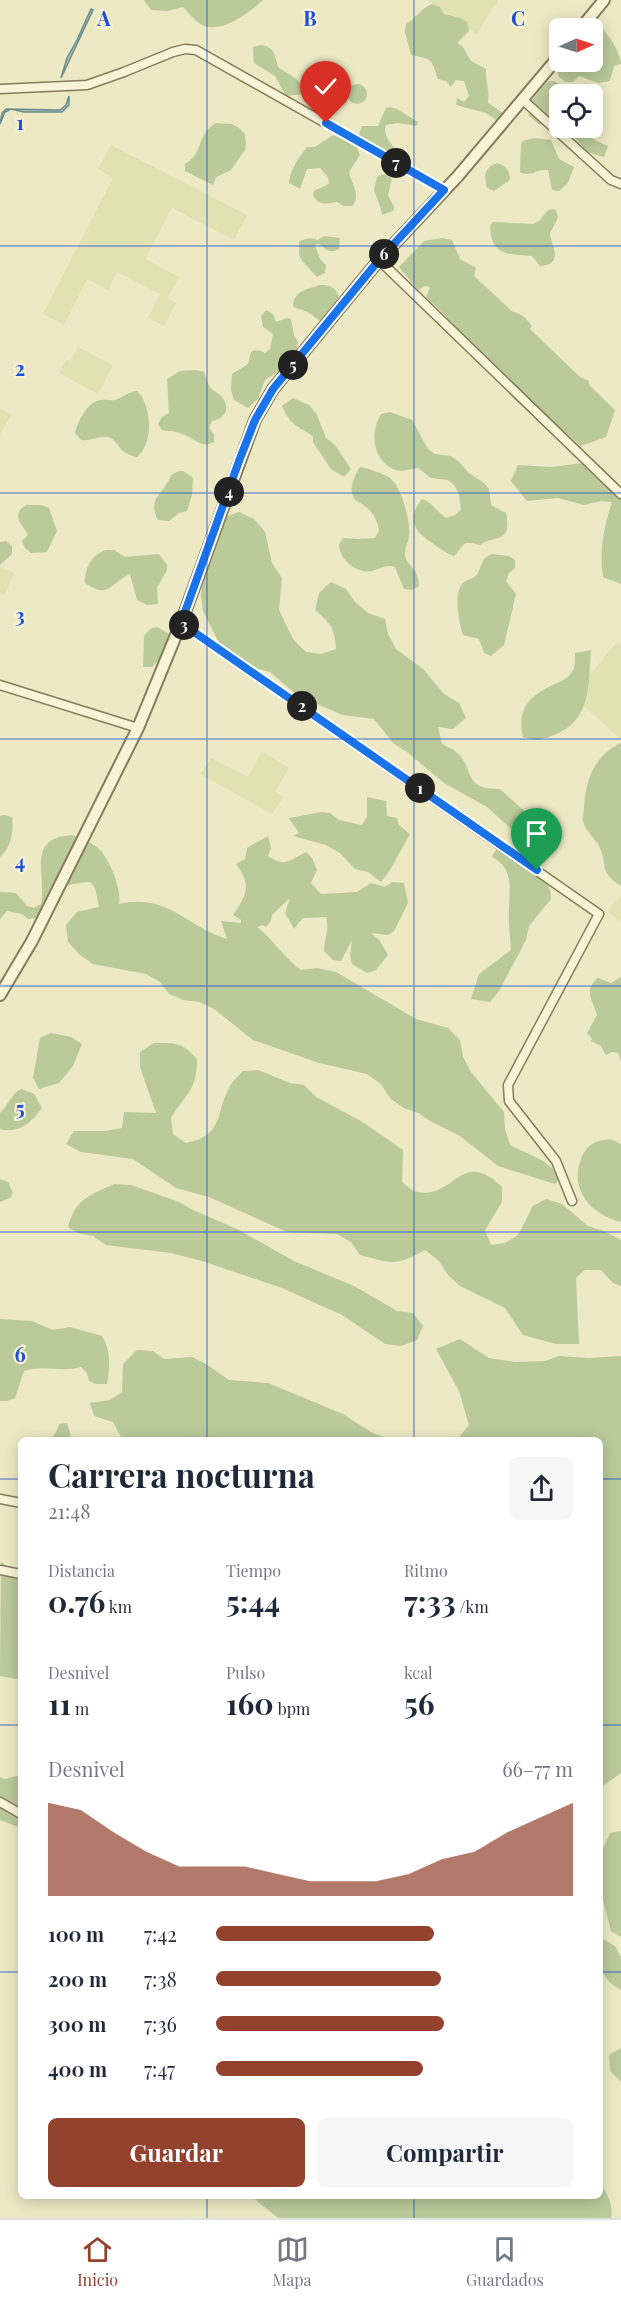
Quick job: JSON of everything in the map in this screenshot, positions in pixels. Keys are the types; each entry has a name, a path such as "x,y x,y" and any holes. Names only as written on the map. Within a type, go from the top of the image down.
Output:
{"street":[{"path":"589,18 604,0"},
{"path":"0,89 87,85 173,52 185,49 196,50 444,190"},
{"path":"0,996 32,941 138,728 181,623 255,420 273,389 379,260 444,190 549,68"},
{"path":"523,100 611,180 621,184"},
{"path":"379,260 621,494"},
{"path":"181,623 599,914 508,1086 508,1101 556,1161 572,1201"},
{"path":"0,685 138,728"},
{"path":"0,1499 18,1502"},
{"path":"0,1570 18,1573"},
{"path":"0,1802 18,1812"}],"green space":[{"path":"144,0 263,0 231,22 209,27 198,22 183,7 167,11 151,10"},
{"path":"427,0 498,0 477,34"},
{"path":"432,4 440,7 444,14 467,22 469,31 457,43 463,47 471,61 486,69 488,103 503,113 499,122 486,113 456,105 457,98 464,102 469,96 464,81 456,80 451,87 446,81 438,79 429,60 411,55 405,32 406,24"},
{"path":"603,30 618,53 621,64 614,66 610,81 598,83 579,76 573,82 566,82 559,77 557,72 603,72"},
{"path":"260,45 271,49 278,67 301,84 303,94 286,96 275,76 254,63 253,47"},
{"path":"549,81 560,84 549,84 549,121 540,125 529,116 528,105"},
{"path":"357,84 364,87 367,94 364,101 357,104 350,101 347,94 350,87"},
{"path":"390,107 418,122 417,126 398,123 386,125 386,136 396,151 393,154 366,144 359,134 362,126 378,126 386,108"},
{"path":"216,123 232,124 239,128 245,134 246,143 245,150 231,170 216,177 213,185 185,171 185,164 195,155 205,133"},
{"path":"333,135 355,144 360,155 349,172 356,194 352,206 344,206 337,202 323,203 315,199 314,191 329,184 328,177 320,168 307,169 300,189 289,183 298,159 307,147 315,147"},
{"path":"534,138 551,140 559,159 574,167 568,183 559,191 552,190 548,170 527,174 520,172 521,144 523,141"},
{"path":"575,138 591,138 608,146 604,157 592,154"},
{"path":"111,145 247,215 234,240 172,208 145,259 179,277 168,298 176,303 164,326 148,318 160,294 117,272 108,290 87,279 64,325 43,314 113,178 98,169"},
{"path":"497,163 507,169 510,180 494,191 487,188 485,176 487,170"},
{"path":"384,174 392,179 388,195 394,207 393,211 382,215 374,190 377,177"},
{"path":"552,209 556,210 558,218 550,233 555,254 548,265 540,266 532,256 515,255 502,251 493,243 490,225 493,222 534,224"},
{"path":"324,236 340,238 339,249 330,251 319,244 315,245 320,259 326,265 325,273 317,277 301,259 299,241 310,238 318,240"},
{"path":"442,238 452,240 460,259 476,268 474,276 513,312 526,319 532,326 530,329 580,377 589,381 589,385 615,410 606,437 581,446 506,381 426,298 430,287 425,286 418,290 399,267 424,241"},
{"path":"320,285 332,287 339,296 328,319 320,321 308,312 293,307 299,293"},
{"path":"266,310 273,314 276,322 291,319 298,342 296,354 286,367 265,380 258,399 248,408 234,400 231,390 232,374 248,364 251,352 254,350 265,353 270,349 273,334 263,327 261,316"},
{"path":"78,347 113,365 98,394 59,373 66,360 70,361"},
{"path":"180,371 204,372 208,384 226,404 224,415 212,421 209,428 214,434 214,442 209,444 201,444 177,432 162,430 158,424 162,417 169,413 167,379"},
{"path":"137,391 146,405 149,424 146,443 137,457 122,450 110,438 81,440 75,433 81,418 91,404 101,400 115,400"},
{"path":"293,398 309,405 317,415 326,438 335,445 351,469 344,477 331,469 313,442 313,436 294,424 288,417 282,406"},
{"path":"0,409 12,414 0,434"},
{"path":"390,412 412,420 428,449 435,454 451,456 484,483 489,489 491,505 506,513 507,530 505,534 480,545 465,543 454,556 440,549 421,534 413,519 422,499 447,518 461,510 459,494 448,480 431,478 418,468 402,471 386,465 377,452 374,437 381,414"},
{"path":"583,463 591,465 621,494 621,584 603,577 603,539 612,502 601,501 584,505 558,498 527,501 511,481 518,465 552,467"},
{"path":"360,467 390,478 398,488 407,513 409,529 406,557 417,575 419,586 412,590 404,589 395,567 386,566 372,571 360,570 345,560 342,555 339,544 343,538 375,538 379,531 373,515 352,494 353,482"},
{"path":"179,471 193,478 192,495 187,511 179,513 169,521 158,520 154,506 158,496 171,475"},
{"path":"26,505 41,505 49,508 57,531 47,552 31,553 25,548 22,541 28,535 18,516"},
{"path":"239,512 254,519 265,532 272,563 282,578 279,610 293,639 306,652 321,654 336,649 331,626 315,610 319,593 331,582 346,589 355,602 368,613 385,619 388,634 396,649 423,669 444,694 459,703 466,718 453,729 438,727 442,744 462,758 474,782 479,786 500,789 550,834 556,849 536,851 487,807 444,783 393,743 374,719 342,715 297,695 270,672 239,664 218,641 203,611 201,595 202,580 223,518"},
{"path":"6,541 12,546 12,554 0,565 0,542"},
{"path":"106,550 114,550 125,557 159,554 167,565 167,570 157,588 158,604 147,605 137,600 130,574 105,590 93,588 85,583 90,563 96,555"},
{"path":"492,554 509,556 515,560 515,568 509,573 506,581 516,594 504,645 491,656 484,653 479,639 463,635 458,593 463,583 477,575 484,560"},
{"path":"0,567 14,573 5,595 0,593"},
{"path":"157,627 171,635 164,655 152,667 143,667 144,636 150,629"},
{"path":"617,642 621,645 621,739 572,696"},
{"path":"591,650 586,700 575,720 566,728 545,738 523,737 522,719 526,705 537,694 570,674 574,668 575,653"},
{"path":"621,743 621,886 607,873 600,848 586,828 583,818 587,787 593,769 604,755"},
{"path":"262,751 289,768 275,792 284,797 272,814 200,774 211,758 248,777"},
{"path":"367,797 386,801 387,816 397,818 399,825 410,834 381,882 368,872 355,869 340,853 326,845 293,836 299,833 289,818 322,812 330,813 339,820 362,825 367,817"},
{"path":"0,816 12,817 13,828 9,844 0,857"},
{"path":"72,835 91,843 104,856 117,884 119,904 151,903 164,907 199,927 227,939 221,921 241,923 241,920 233,915 246,890 244,878 236,864 245,859 247,848 268,836 271,848 268,856 274,860 287,861 306,852 312,858 317,870 311,883 321,894 357,892 371,883 385,887 392,882 404,883 408,903 394,931 388,935 371,933 380,941 388,955 376,970 367,973 352,964 350,956 352,940 341,961 333,960 324,951 326,917 303,918 294,929 285,913 290,898 272,915 266,927 263,925 257,927 301,970 317,968 336,972 416,1019 448,1028 460,1040 463,1057 471,1072 504,1112 505,1129 510,1145 538,1158 550,1166 560,1178 555,1184 498,1166 460,1136 404,1108 390,1098 381,1084 367,1074 319,1063 253,1040 214,1009 200,1002 183,1000 169,994 160,982 146,974 93,964 80,955 68,942 66,925 77,912 99,907 95,888 90,882 70,885 60,890 44,917 28,919 22,914 7,911 0,919 0,892 16,893 27,906 34,908 41,904 43,851 48,843 57,838"},
{"path":"498,846 540,873 550,889 551,899 529,926 526,940 499,991 490,1002 471,999 479,974 511,950 509,878 504,866 492,857"},
{"path":"621,896 621,922 607,911"},
{"path":"621,977 621,1061 618,1053 612,1052 606,1055 601,1046 591,1041 587,1033 597,1015 590,995 593,983 598,978 611,983"},
{"path":"51,1033 71,1037 82,1044 73,1066 59,1083 39,1089 33,1078 40,1038"},
{"path":"154,1043 183,1046 197,1059 193,1085 171,1118 173,1134 186,1143 198,1140 213,1129 230,1086 243,1071 258,1070 290,1083 304,1085 316,1097 361,1121 403,1150 402,1182 414,1190 431,1192 441,1189 467,1173 477,1172 488,1176 502,1187 502,1202 485,1230 491,1245 505,1243 518,1235 533,1206 546,1199 562,1204 588,1226 621,1240 621,1286 613,1283 601,1270 585,1270 576,1278 579,1344 556,1344 523,1335 505,1308 460,1286 448,1275 439,1261 425,1250 393,1262 360,1255 351,1242 337,1234 287,1232 209,1197 176,1188 133,1159 81,1152 66,1144 74,1131 106,1131 122,1128 124,1112 156,1113 140,1067 140,1052"},
{"path":"22,1089 34,1094 42,1108 19,1129 0,1129 0,1113 15,1093"},
{"path":"610,1139 621,1144 621,1222 610,1219 592,1207 581,1191 578,1181 578,1170 583,1154 593,1143"},
{"path":"0,1179 8,1182 13,1193 10,1198 0,1202"},
{"path":"114,1184 131,1185 179,1202 237,1229 294,1261 354,1286 397,1311 413,1313 423,1326 417,1340 401,1346 385,1344 342,1315 282,1288 171,1253 106,1245 93,1236 78,1233 68,1227 79,1204 91,1195"},
{"path":"0,1319 32,1321 53,1330 70,1327 102,1336 109,1359 107,1384 96,1384 89,1381 87,1373 81,1367 31,1369 24,1371 15,1398 0,1401"},
{"path":"460,1339 489,1358 515,1362 545,1361 559,1356 589,1358 621,1356 621,1773 603,1786 603,1437 459,1437 469,1425 459,1391 436,1349"},
{"path":"137,1350 153,1351 164,1359 192,1357 229,1380 268,1383 343,1414 371,1432 384,1437 121,1437 113,1422 94,1416 90,1403 110,1400 122,1392 123,1364"},
{"path":"67,1423 71,1437 50,1437 59,1424"},
{"path":"1,1562 18,1572 18,1679 0,1676"},
{"path":"18,1776 18,1827 0,1820 0,1777 4,1779"},
{"path":"621,1831 621,1937 611,1931 603,1900 603,1848 610,1833"},
{"path":"603,1939 615,1946 621,1957 621,1990 613,1985 604,1974"},
{"path":"621,2048 621,2082 610,2071 609,2055"},
{"path":"603,2188 611,2204 612,2213 611,2218 278,2218 255,2199 603,2199"}],"water":[{"path":"91,9 93,10 61,78 67,58"},
{"path":"69,96 69,105 62,112 24,112 11,109 60,110 66,105"},
{"path":"6,109 11,109 5,112 0,124 2,113"}],"route":[{"path":"326,123 444,190 379,260 273,389 255,420 181,623 537,870"}]}
